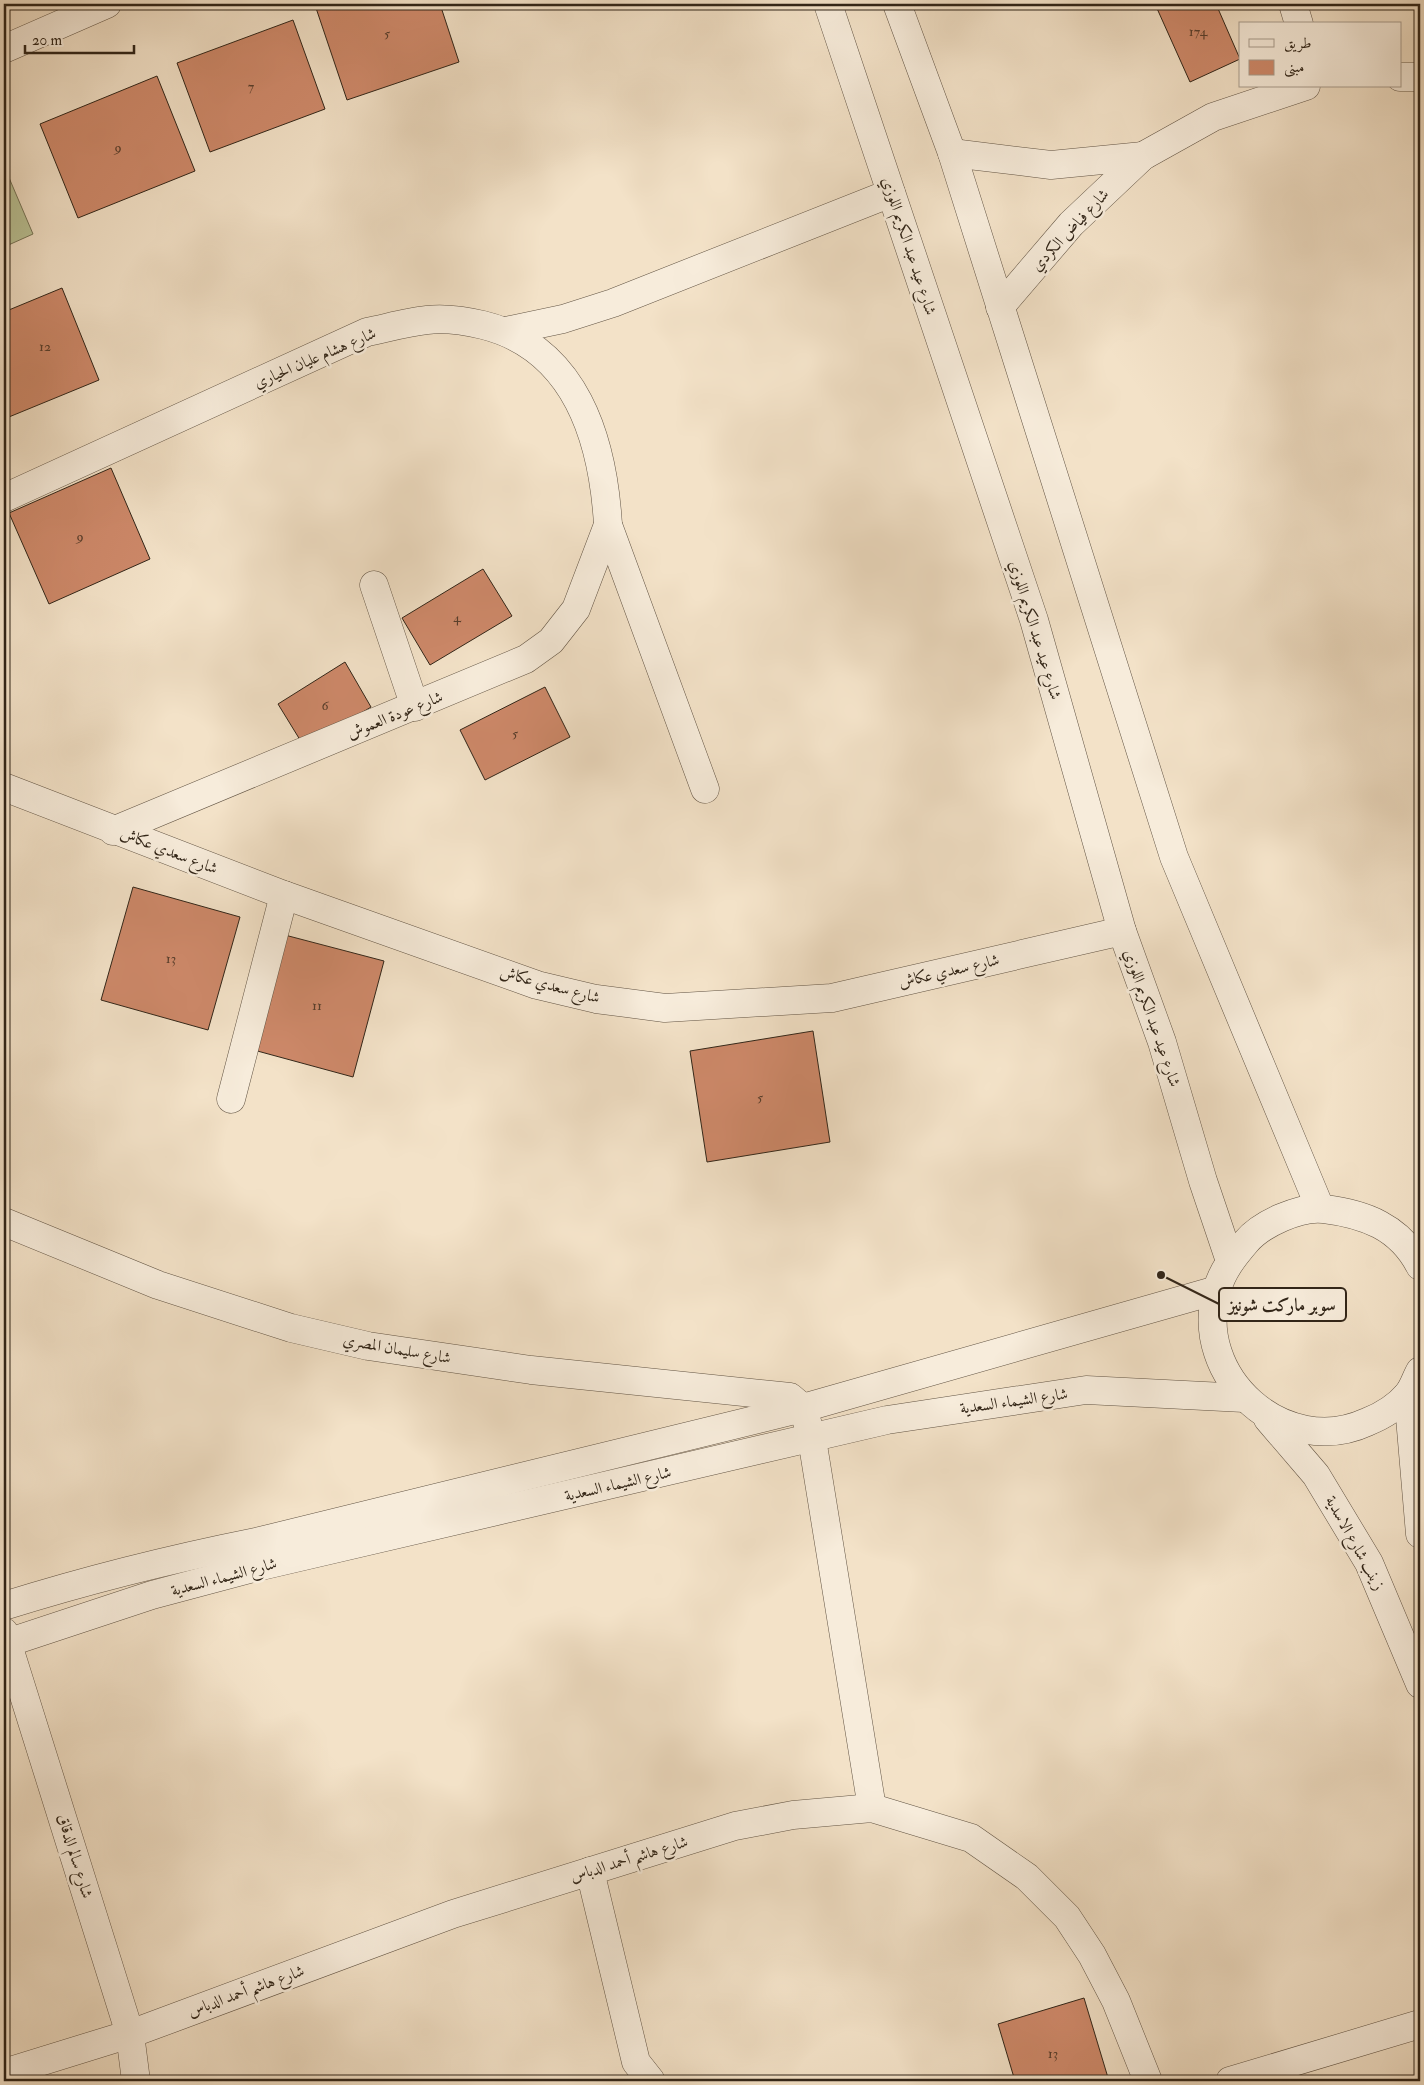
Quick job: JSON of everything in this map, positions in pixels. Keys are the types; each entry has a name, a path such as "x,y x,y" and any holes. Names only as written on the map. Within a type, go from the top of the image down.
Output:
{"street":[{"path":"4,49 107,4"},
{"name":"شارع عيد عبد الكريم اللوزي","path":"828,4 1034,620 1122,930 1162,1042 1203,1181 1230,1261"},
{"path":"897,4 952,152 1174,857 1320,1208"},
{"path":"1293,4 1298,22"},
{"path":"1402,77 1420,77"},
{"name":"شارع فياض الكردي","path":"1000,307 1071,224 1143,156 1213,117 1300,88"},
{"name":"شارع فياض الكردي","path":"952,152 1051,165 1143,156"},
{"path":"506,330 563,319 613,303 891,193"},
{"name":"شارع هشام عليان الحياري","path":"4,498 367,332 428,320 466,321 506,330 552,363 576,394 595,439 606,488 608,525"},
{"path":"608,525 705,789"},
{"name":"شارع عودة العموش","path":"113,831 415,707 526,659 551,642 576,609 608,525"},
{"path":"374,585 415,707"},
{"name":"شارع سعدي عكاش","path":"4,787 113,831 284,895 537,985 596,999 665,1008 832,998 1122,930"},
{"path":"231,1099 284,895"},
{"path":"1414,1383 1384,1415 1356,1428 1325,1432 1294,1428 1266,1416 1244,1398 1226,1375 1216,1348 1212,1319 1217,1290 1230,1261 1253,1234 1285,1216 1320,1208 1356,1213 1391,1231 1414,1254 1420,1266"},
{"name":"شارع سليمان المصري","path":"4,1222 158,1284 291,1328 368,1346 531,1370 781,1395 796,1400 803,1408"},
{"path":"1391,1231 1420,1232"},
{"name":"شارع الشيماء السعدية","path":"4,1606 85,1581 156,1563 256,1542 803,1408 1217,1290"},
{"path":"1414,1383 1420,1534"},
{"name":"شارع الشيماء السعدية","path":"5,1639 152,1595 257,1567 888,1420 1086,1390 1244,1398"},
{"path":"803,1408 812,1439 872,1808"},
{"name":"زينب شارع الاسدية","path":"1266,1416 1316,1474 1364,1554 1420,1684"},
{"name":"شارع سالم الدقاق","path":"5,1639 130,2034 136,2081"},
{"name":"شارع هاشم أحمد الدباس","path":"4,2073 130,2034 453,1914 734,1826 793,1815 872,1808 971,1838 1027,1877 1067,1917 1092,1955 1116,2001 1148,2081"},
{"path":"590,1871 636,2062 651,2081"},
{"path":"1230,2081 1420,2024"}],"green space":[{"path":"4,166 33,234 4,247"}],"building":[{"path":"440,4 459,62 347,100 315,5"},
{"path":"1155,4 1216,4 1239,59 1190,82"},
{"path":"293,20 325,109 210,152 177,63"},
{"path":"157,76 195,171 78,218 40,124"},
{"path":"62,288 99,380 4,419 4,312"},
{"path":"111,468 150,559 49,604 9,513"},
{"path":"483,569 512,616 430,665 402,618"},
{"path":"345,662 371,707 305,748 278,704"},
{"path":"545,687 570,737 485,780 460,730"},
{"path":"133,887 240,917 208,1030 101,1000"},
{"path":"281,934 384,961 353,1077 250,1049"},
{"path":"813,1031 830,1142 707,1162 690,1051"},
{"path":"1084,1998 1109,2081 1015,2081 998,2024"}],"place":[{"name":"سوبر ماركت شونيز","path":"1161,1275"}]}
